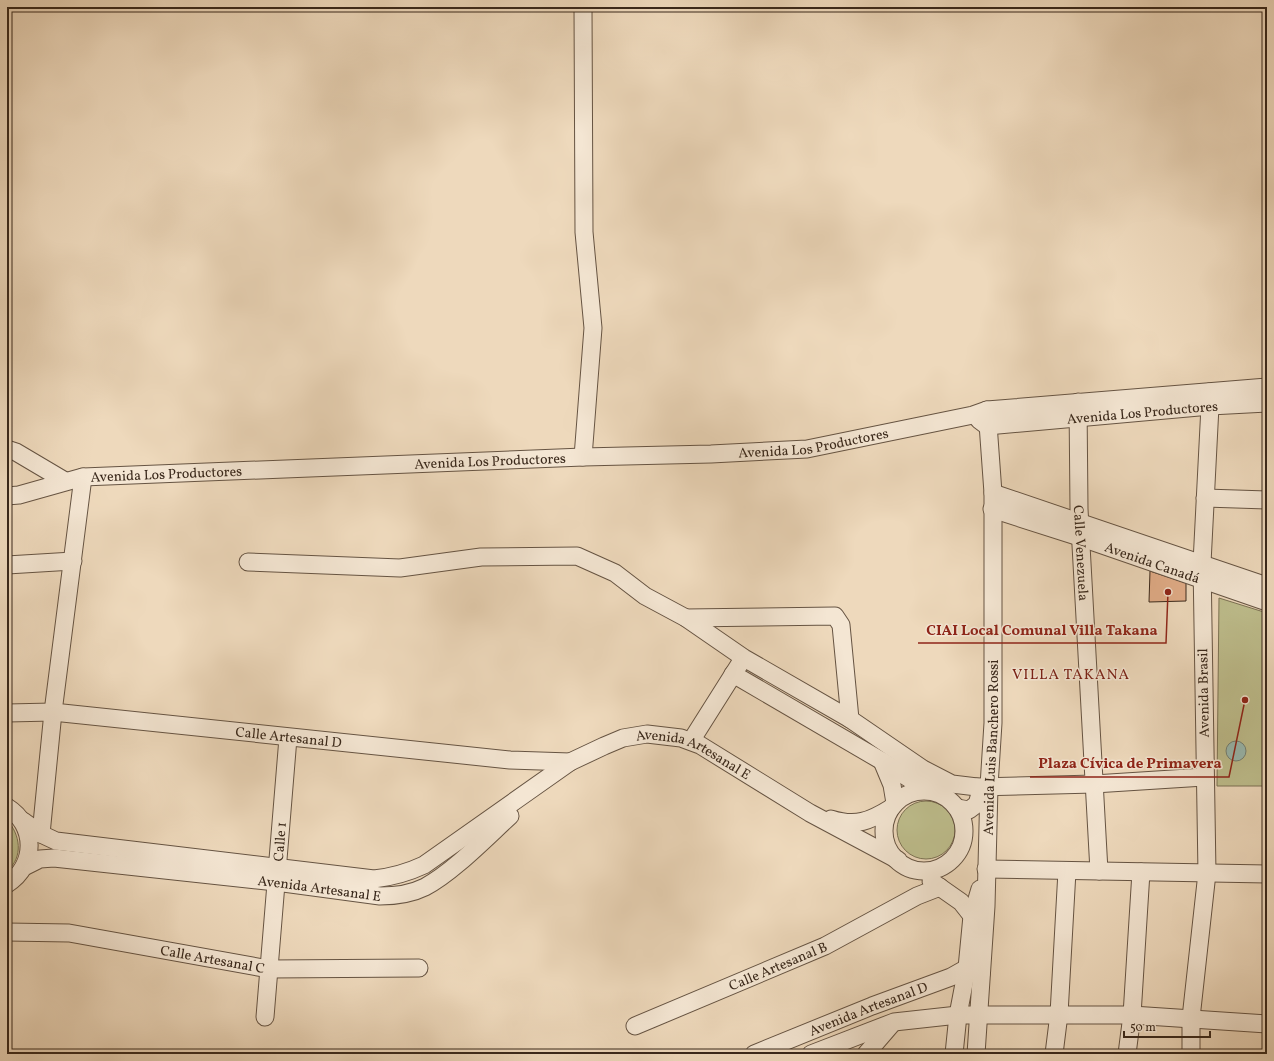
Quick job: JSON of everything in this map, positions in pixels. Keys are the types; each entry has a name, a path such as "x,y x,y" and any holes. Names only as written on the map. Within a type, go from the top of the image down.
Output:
{"street":[{"path":"583,7 584,232 593,328 583,457"},
{"name":"Avenida Los Productores","path":"7,496 20,495 83,477 583,457 710,454 807,449 982,417 1209,399 1267,387"},
{"name":"Avenida Los Productores","path":"1209,399 1267,403"},
{"name":"Avenida Brasil","path":"1191,1054 1191,1018 1207,873 1204,777 1202,571 1209,399"},
{"name":"Calle Venezuela","path":"1079,410 1080,529 1099,871"},
{"name":"Avenida Luis Banchero Rossi","path":"976,1054 978,1015 974,971 978,918 986,861 983,804 980,794 983,787 993,723 992,501 982,417"},
{"path":"7,449 16,452 65,481"},
{"path":"41,834 53,712 83,477"},
{"path":"1205,498 1267,500"},
{"name":"Avenida Canadá","path":"992,501 1080,529 1202,571 1267,586"},
{"path":"248,562 400,568 481,557 577,556 615,573 645,596 686,618 744,658 850,719 923,769 952,784 983,787 1094,784 1204,777"},
{"path":"7,564 73,561"},
{"name":"Avenida Canadá","path":"1202,571 1267,602"},
{"path":"686,618 835,616 841,625 850,719"},
{"path":"691,741 744,658"},
{"path":"733,674 882,761 916,783 948,798 976,829 982,838 986,861 1068,871 1267,874"},
{"name":"Calle Artesanal D","path":"7,713 53,712 288,738 510,760 570,762"},
{"name":"Avenida Artesanal E","path":"24,867 40,859 54,858 276,875 374,879 387,878 412,871 424,865 570,762 623,738 635,735 658,734 691,741 709,750 810,812"},
{"name":"Calle 1","path":"266,1017 288,738"},
{"path":"882,761 892,785 893,806 886,819 884,830 886,841 890,851 903,864 919,870 936,868 951,860 959,852 976,829 983,804"},
{"path":"810,812 845,824 871,820 893,806 904,796 914,792 926,790 937,792"},
{"path":"959,810 969,810 983,804"},
{"name":"Avenida Artesanal E","path":"7,807 41,834 56,841 276,875"},
{"path":"959,810 964,822 964,832 959,852"},
{"path":"810,812 903,864 940,887 961,902 978,918"},
{"path":"7,884 24,867 29,852 29,836 23,821"},
{"path":"1054,1054 1059,1014 1068,871"},
{"path":"1127,1054 1132,1016 1141,872"},
{"path":"917,896 925,878"},
{"name":"Calle Artesanal B","path":"635,1026 825,946 917,896 940,887"},
{"name":"Calle Artesanal C","path":"7,932 69,933 269,969 419,968"},
{"name":"Avenida Luis Banchero Rossi","path":"954,1054 958,1015 974,971"},
{"name":"Avenida Artesanal D","path":"754,1054 951,976 974,971"},
{"name":"Avenida Artesanal D","path":"811,1054 894,1022 958,1015 1059,1014 1132,1016 1191,1018 1267,1024"},
{"path":"866,1054 894,1022"}],"green space":[{"path":"1219,598 1267,613 1267,786 1217,786"},
{"path":"926,801 937,803 950,814 953,819 955,830 953,841 942,854 937,857 926,859 915,857 902,846 899,841 897,830 899,819 910,806 915,803"},
{"path":"7,820 15,832 18,852 16,859 7,871"}],"water":[{"path":"1236,741 1243,744 1246,751 1243,758 1236,761 1229,758 1226,751 1229,744"}],"building":[{"path":"1150,571 1186,583 1186,601 1149,602"}],"place":[{"name":"CIAI Local Comunal Villa Takana","path":"1168,592"},
{"name":"Plaza Cívica de Primavera","path":"1245,700"}],"district":[{"name":"VILLA TAKANA","path":"1071,674"}]}
